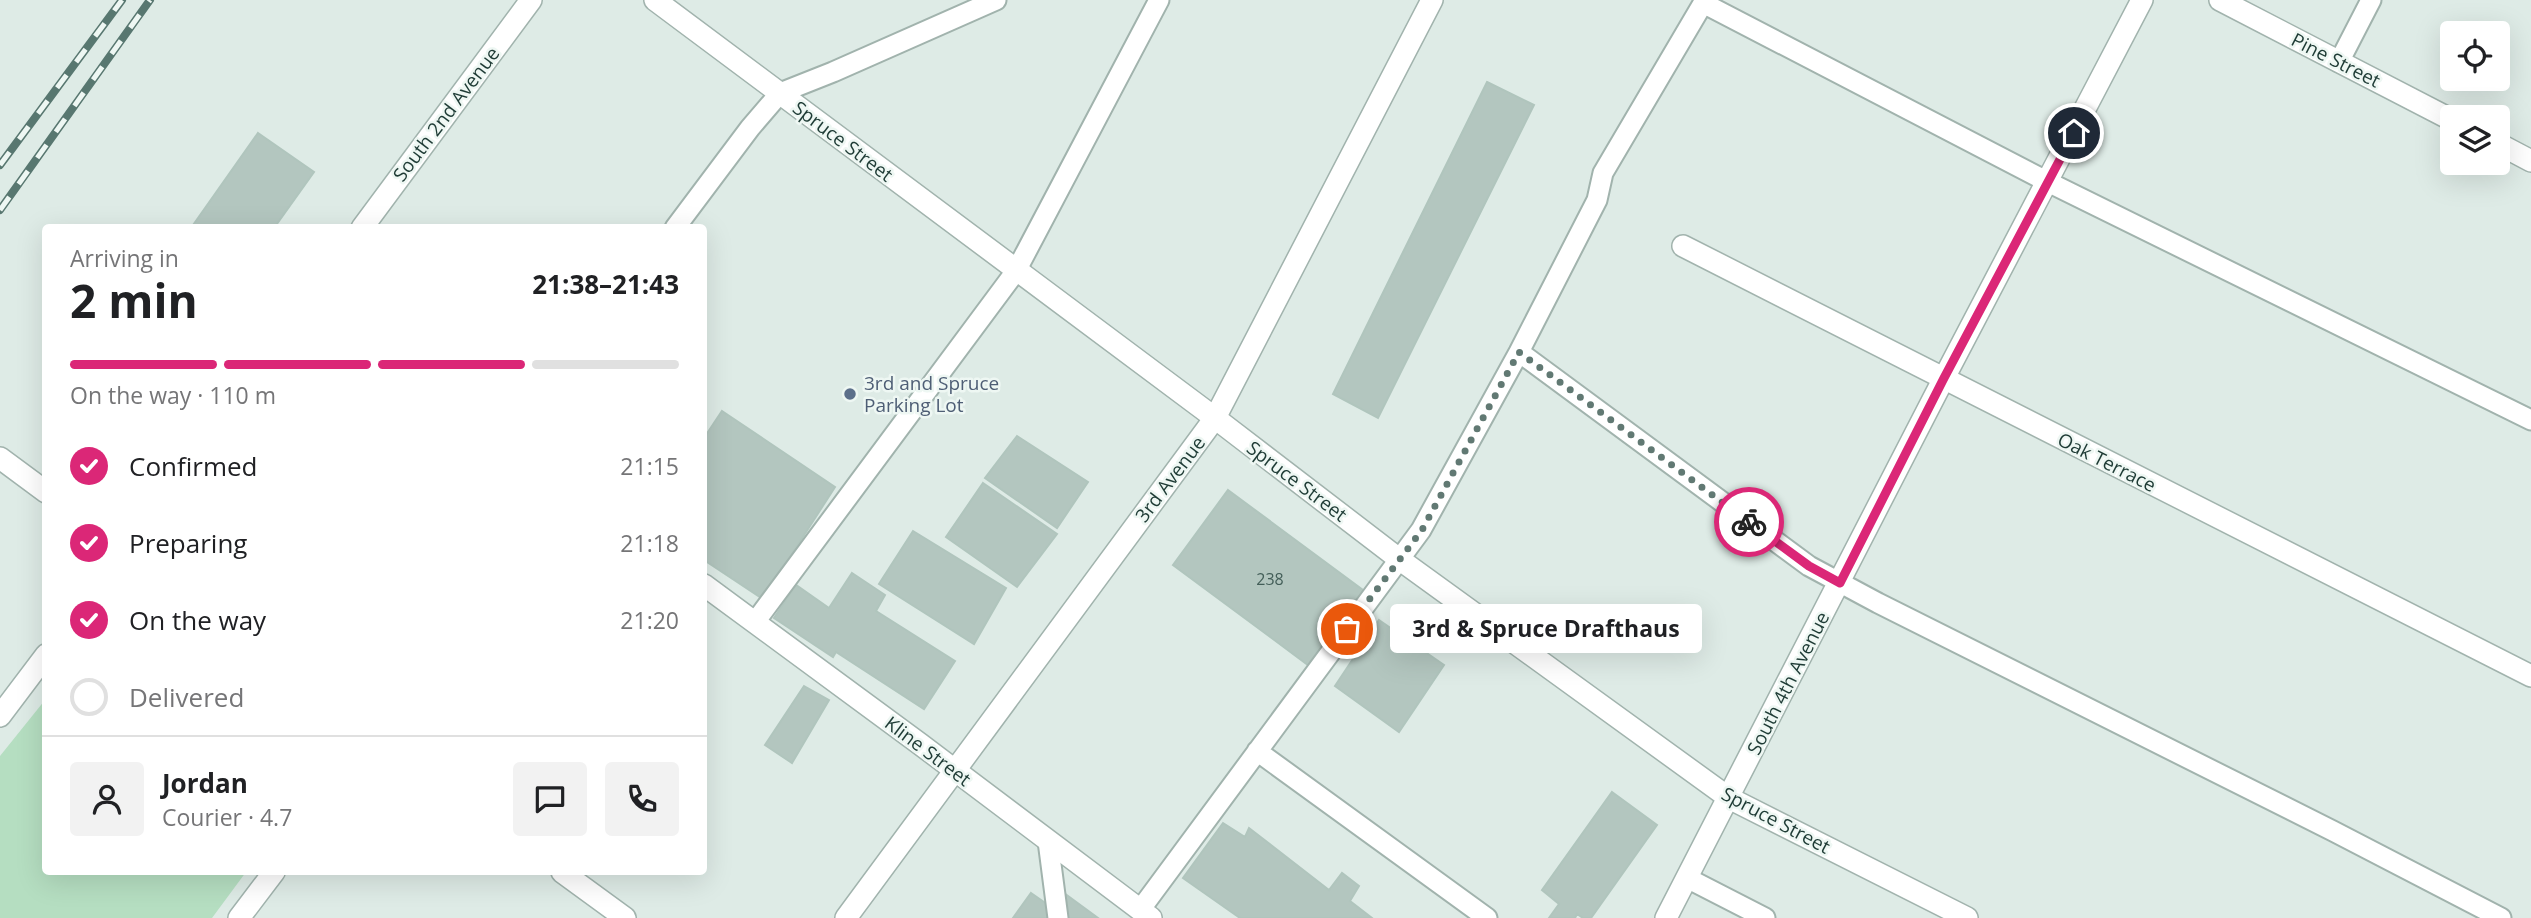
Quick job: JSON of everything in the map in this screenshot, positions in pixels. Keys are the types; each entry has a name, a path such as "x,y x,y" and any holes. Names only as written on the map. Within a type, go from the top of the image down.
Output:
{"street":[{"name":"South 2nd Avenue","path":"365,224 531,0"},
{"name":"Spruce Street","path":"655,0 1215,418 1399,559 1729,798 1967,918"},
{"name":"3rd Avenue","path":"846,918 1215,418 1432,0"},
{"name":"South 4th Avenue","path":"1666,918 2142,0"},
{"name":"Pine Street","path":"2220,0 2440,114"},
{"path":"2510,150 2531,161"},
{"name":"Oak Terrace","path":"1683,246 2531,676"},
{"path":"0,458 42,489"},
{"name":"Kline Street","path":"707,587 1146,914"},
{"path":"0,716 42,660"},
{"path":"239,918 272,875"},
{"path":"566,875 625,918"}],"lane":[{"path":"678,224 750,128 780,93 996,0"},
{"path":"755,622 1016,271 1159,0"},
{"path":"2339,62 2371,0"},
{"path":"1146,914 1257,751 1422,530 1519,352 1597,200 1603,173 1704,2 2048,182 2531,421"},
{"path":"1519,352 1809,566 2501,918"},
{"path":"1257,751 1487,918"},
{"path":"1048,841 1058,918"},
{"path":"1687,878 1765,918"}],"green space":[{"path":"42,704 42,875 244,875 212,918 0,918 0,756"}],"building":[{"path":"1487,82 1534,105 1378,418 1333,394"},
{"path":"258,133 314,172 277,224 194,224"},
{"path":"722,411 835,487 763,599 707,562 707,434"},
{"path":"1017,436 1088,482 1057,528 985,478"},
{"path":"983,483 1057,534 1017,587 946,537"},
{"path":"1228,490 1367,593 1312,668 1173,565"},
{"path":"913,531 1006,588 974,644 879,584"},
{"path":"852,573 885,595 876,611 955,661 924,709 836,652 833,657 774,618 796,585 829,608"},
{"path":"1379,620 1444,665 1399,732 1335,686"},
{"path":"804,686 829,700 792,763 765,745"},
{"path":"1612,792 1657,825 1591,918 1583,918 1577,914 1575,918 1549,918 1559,904 1542,890"},
{"path":"1223,823 1245,837 1249,828 1329,890 1342,873 1359,886 1350,901 1372,918 1240,918 1183,878"},
{"path":"1031,893 1054,909 1048,918 1013,918"},
{"path":"1064,893 1098,918 1061,918"}],"railway":[{"path":"0,165 122,0"},
{"path":"0,210 150,0"}],"way so far":[{"path":"1347,629 1422,530 1519,352 1749,522"}],"place":[{"name":"3rd and Spruce Parking Lot","path":"850,394"},
{"name":"3rd & Spruce Drafthaus","path":"1347,629"}],"route":[{"path":"1749,522 1809,566 1840,583 1944,378 2074,133"}]}
